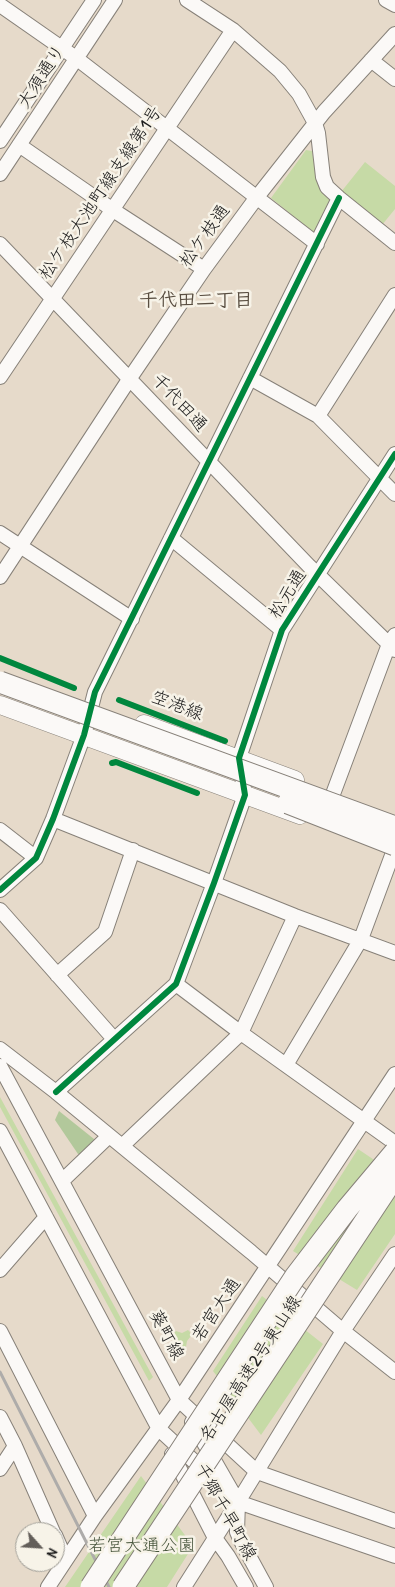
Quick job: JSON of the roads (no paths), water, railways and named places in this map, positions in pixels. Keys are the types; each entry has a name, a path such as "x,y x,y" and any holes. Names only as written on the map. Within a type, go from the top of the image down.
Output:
{"highway":[{"path":"0,682 395,827"},
{"path":"137,732 162,750 395,849"},
{"path":"91,1587 295,1277 347,1209 395,1152"},
{"name":"名古屋高速2号東山線","path":"107,1587 395,1152"},
{"name":"名古屋高速2号東山線","path":"125,1587 274,1367 395,1176"},
{"path":"132,1587 175,1517 274,1367 395,1203"},
{"path":"132,1587 274,1367"},
{"path":"125,1587 175,1517"}],"main road":[{"name":"空港線","path":"0,671 395,817"},
{"path":"0,705 395,849"}],"street":[{"name":"大須通り","path":"0,141 94,0"},
{"name":"大須通り","path":"0,174 115,0"},
{"path":"187,0 233,30 280,71 299,94 315,123 318,133 322,177 327,187 395,242"},
{"path":"386,0 395,5"},
{"path":"2,11 76,58 317,244"},
{"name":"松ケ枝大池町線支線第1号","path":"0,377 233,30"},
{"name":"松ケ枝通","path":"0,576 204,269 315,123 395,34"},
{"path":"371,60 395,78"},
{"path":"19,145 113,210 204,269"},
{"path":"0,890 36,858 53,819 84,736 95,692 339,198"},
{"name":"千代田通","path":"0,244 318,574 393,643"},
{"path":"318,416 395,295"},
{"path":"250,378 318,416 395,494"},
{"name":"松元通","path":"245,794 239,758 282,630 395,454"},
{"path":"0,533 132,618"},
{"path":"171,538 282,630"},
{"path":"333,794 393,643"},
{"path":"56,1092 176,984 245,794"},
{"path":"53,819 295,916 395,953"},
{"path":"0,830 36,858"},
{"path":"286,1065 361,939 395,849"},
{"path":"57,974 105,932 133,850"},
{"path":"0,910 114,1039"},
{"path":"122,1146 241,1034 295,916"},
{"path":"176,984 241,1034 395,1143"},
{"path":"0,1049 56,1092 343,1331 395,1372"},
{"name":"葵町線","path":"0,1066 179,1400 257,1472 395,1521"},
{"name":"若宮大通","path":"48,1587 95,1516 179,1400 395,1074"},
{"path":"1,1136 159,1429 238,1502 395,1556"},
{"path":"62,1181 109,1136"},
{"path":"0,1270 46,1217"},
{"path":"184,1587 343,1331 395,1254"},
{"path":"0,1331 95,1516"},
{"name":"千郷千早町線","path":"179,1400 238,1502 237,1532 240,1541 266,1587"},
{"path":"0,1417 49,1522"},
{"name":"千郷千早町線","path":"159,1429 216,1538 246,1587"},
{"path":"0,1469 15,1446"}],"railway":[{"path":"0,1372 109,1587"}],"district":[{"name":"千代田二丁目","path":"196,301"}],"park label":[{"name":"若宮大通公園","path":"142,1546"}]}
